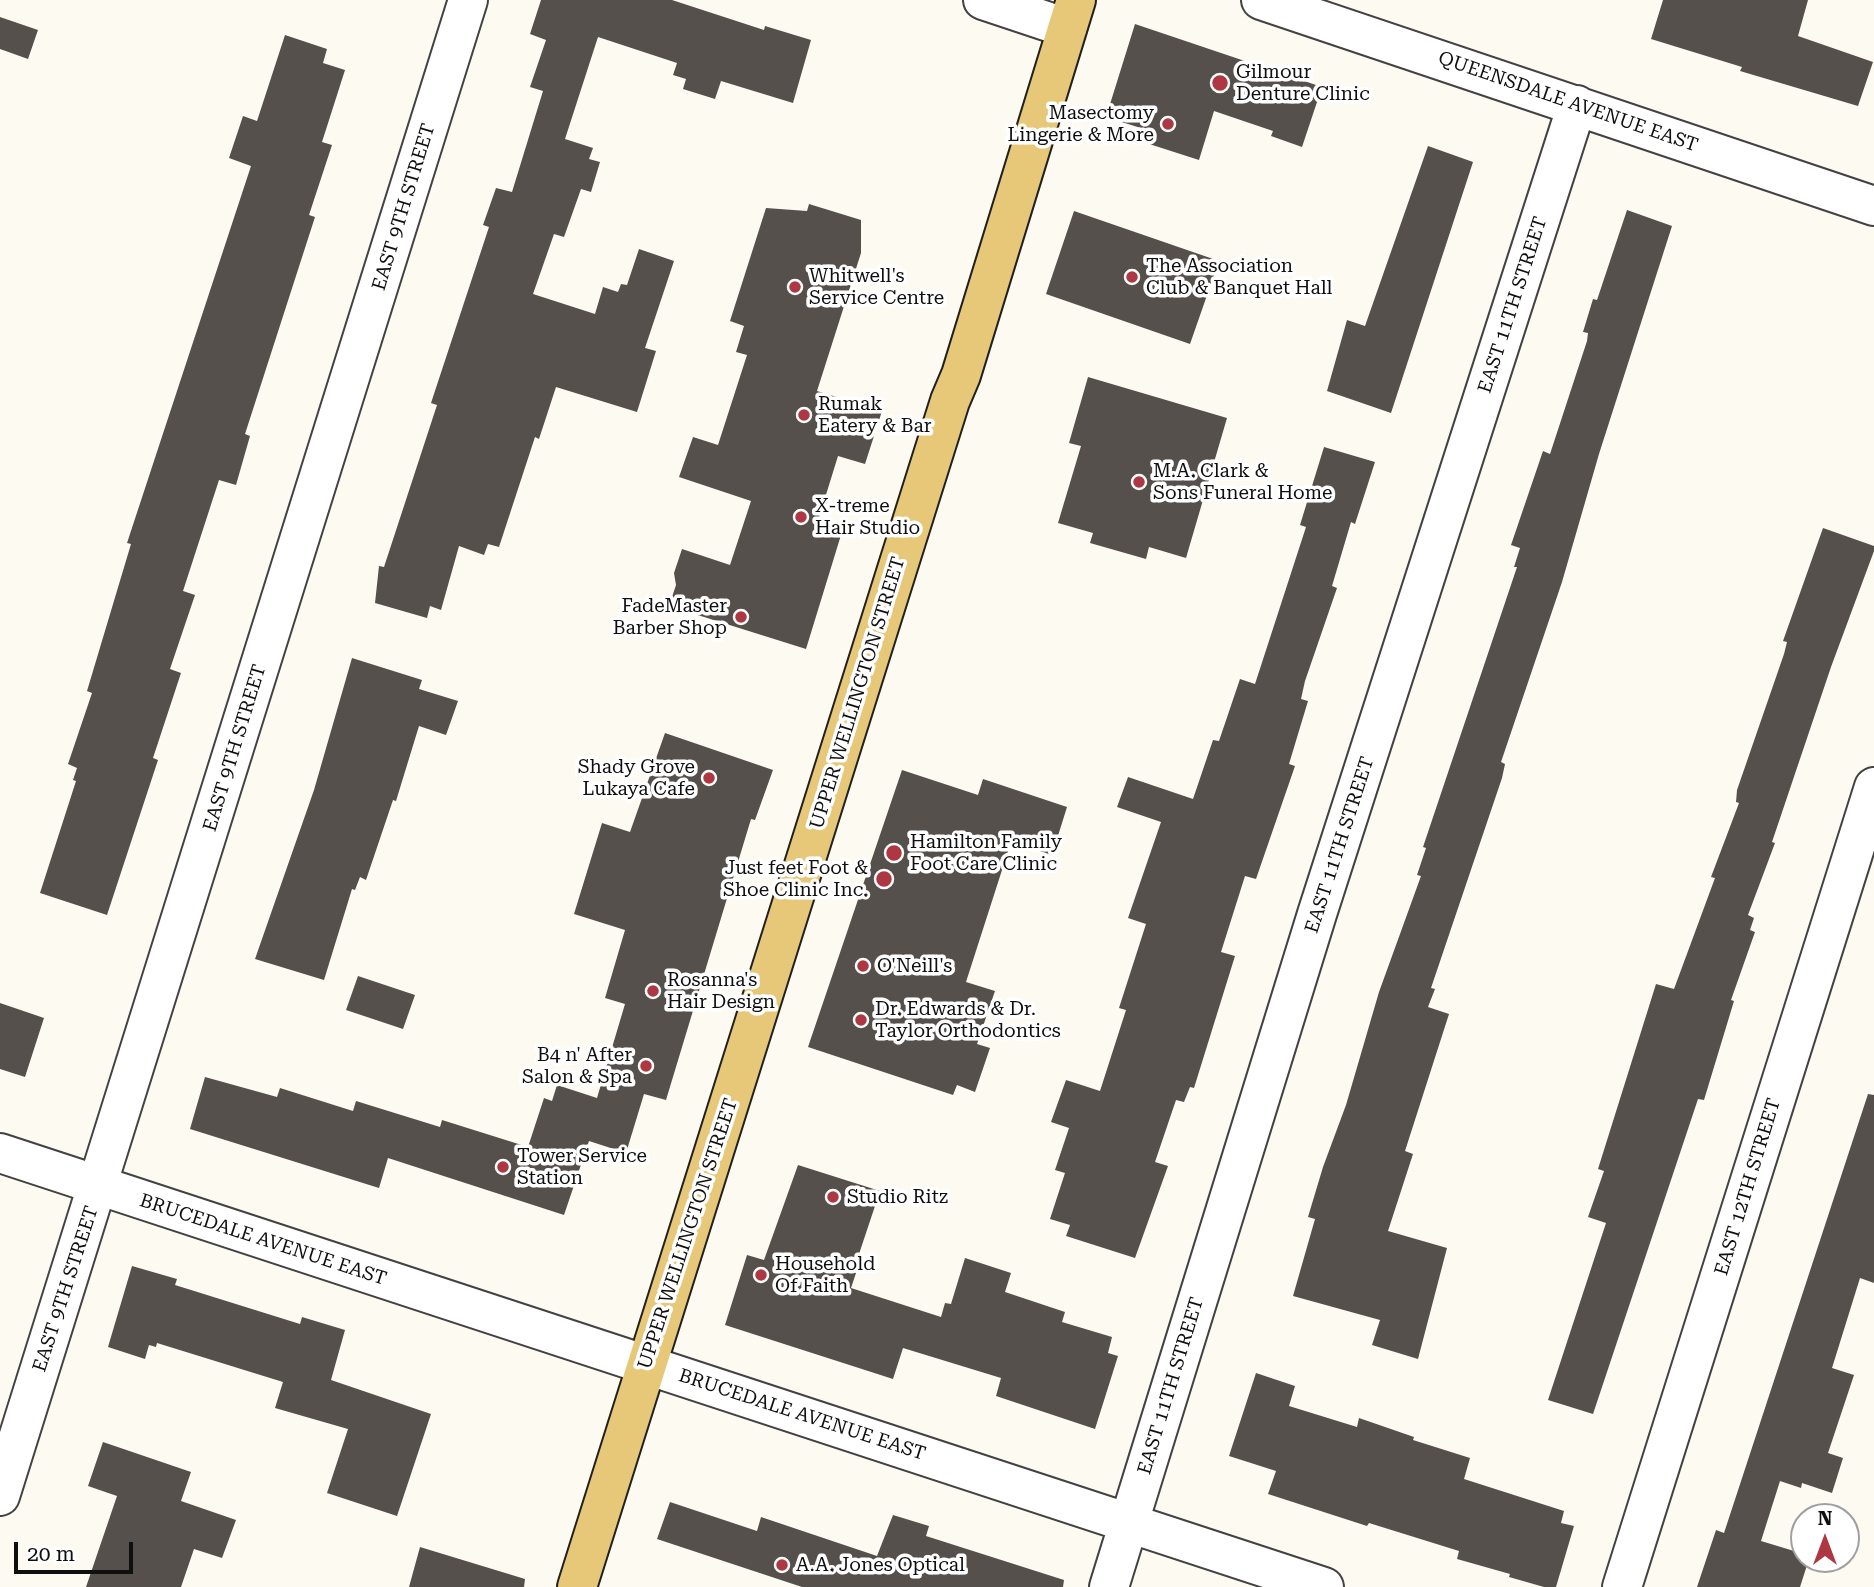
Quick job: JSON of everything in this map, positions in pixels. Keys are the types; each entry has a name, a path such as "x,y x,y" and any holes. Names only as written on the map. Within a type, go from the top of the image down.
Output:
{"main road":[{"name":"UPPER WELLINGTON STREET","path":"577,1587 950,401 961,375 1072,14"}],"street":[{"name":"EAST 9TH STREET","path":"0,1496 468,0"},
{"path":"983,0 1072,14"},
{"name":"QUEENSDALE AVENUE EAST","path":"1261,0 1874,206"},
{"name":"EAST 11TH STREET","path":"1110,1587 1313,928 1577,105"},
{"name":"EAST 12TH STREET","path":"1622,1587 1874,787"},
{"name":"BRUCEDALE AVENUE EAST","path":"0,1153 1324,1587"}],"building":[{"path":"541,0 672,0 764,30 765,26 811,40 793,103 721,81 715,99 683,89 686,79 673,75 677,63 598,37 565,139 593,148 589,159 600,162 591,192 581,189 564,237 554,234 533,294 595,314 603,287 618,292 621,284 627,285 639,249 674,261 645,348 656,351 637,412 556,387 539,439 535,437 499,547 488,544 484,555 459,546 441,610 430,606 427,618 375,603 379,566 384,567 437,405 431,403 489,227 483,225 496,188 512,192 543,91 530,87 546,40 530,34"},
{"path":"1663,0 1808,0 1798,36 1873,62 1858,106 1740,71 1742,67 1651,39"},
{"path":"0,17 38,30 28,59 0,49"},
{"name":"Gilmour Denture Clinic","path":"1135,24 1322,87 1302,147 1271,136 1273,131 1214,111 1199,160 1143,142 1147,130 1106,117"},
{"path":"285,35 327,49 323,63 345,70 322,142 332,145 309,215 315,217 245,434 250,436 236,485 219,480 183,591 195,595 170,669 181,673 153,758 158,760 107,915 40,893 76,781 73,780 77,768 68,764 92,693 87,691 131,544 127,543 251,166 229,158 243,116 257,121"},
{"path":"1428,146 1473,162 1391,413 1327,391 1347,320 1365,326"},
{"path":"809,204 861,220 861,253 817,391 882,411 865,464 838,456 816,527 841,535 806,649 669,606 676,585 674,573 682,549 730,565 751,501 679,477 693,437 718,445 747,355 736,352 744,326 730,321 766,208 807,211"},
{"path":"1627,210 1672,226 1599,454 1562,582 1501,762 1505,764 1502,778 1431,988 1435,989 1428,1007 1449,1014 1405,1151 1413,1154 1388,1231 1447,1248 1418,1359 1372,1345 1380,1320 1293,1296 1315,1219 1308,1217 1323,1167 1346,1105 1379,992 1421,876 1417,875 1426,848 1423,847 1517,567 1514,567 1520,548 1511,545 1543,451 1550,454 1587,341 1588,333 1583,332 1593,299 1597,300"},
{"name":"The Association Club & Banquet Hall","path":"1074,211 1219,261 1190,344 1046,294"},
{"name":"M.A. Clark & Sons Funeral Home","path":"1088,377 1227,418 1186,558 1149,547 1146,559 1090,543 1093,533 1058,523 1081,446 1069,443"},
{"path":"1324,447 1375,462 1355,524 1351,522 1332,586 1337,588 1305,681 1301,699 1308,701 1289,764 1295,766 1256,879 1245,876 1221,952 1235,956 1194,1088 1190,1087 1184,1102 1176,1100 1155,1162 1168,1166 1135,1258 1066,1236 1070,1225 1050,1219 1065,1173 1055,1170 1069,1128 1051,1122 1066,1080 1100,1091 1126,1010 1119,1008 1146,924 1128,918 1161,822 1117,807 1128,777 1193,799 1213,740 1219,741 1240,679 1255,684 1306,527 1300,525"},
{"path":"1823,528 1874,546 1874,551 1831,667 1772,842 1775,843 1748,915 1754,918 1750,930 1755,932 1731,1000 1734,1001 1704,1100 1698,1099 1593,1414 1548,1400 1606,1223 1588,1217 1604,1171 1598,1169 1656,984 1674,989 1715,878 1711,877 1739,803 1736,802 1737,790 1784,654 1787,642 1783,641"},
{"path":"352,658 422,680 419,689 458,701 446,735 419,726 396,801 393,800 366,880 360,877 355,890 352,889 324,980 255,959 314,790"},
{"path":"665,733 773,770 755,820 751,819 666,1100 644,1094 626,1153 589,1141 564,1215 388,1158 379,1188 190,1129 205,1077 277,1097 280,1088 353,1111 356,1101 440,1127 442,1120 528,1147 544,1098 552,1101 557,1085 597,1098 625,1004 605,998 625,930 574,914 602,823 630,832"},
{"path":"902,770 978,795 983,779 1067,807 1052,855 1011,842 966,982 995,991 977,1044 990,1048 975,1092 957,1085 953,1095 808,1047"},
{"path":"358,976 415,995 403,1029 346,1010"},
{"path":"0,1003 44,1018 25,1077 0,1069"},
{"path":"1868,1094 1874,1095 1874,1283 1860,1278 1832,1368 1854,1375 1828,1453 1843,1458 1832,1493 1802,1483 1801,1488 1780,1481 1761,1541 1790,1550 1790,1573 1804,1573 1800,1587 1697,1587 1716,1530 1724,1533"},
{"path":"798,1165 880,1191 857,1260 860,1261 851,1288 941,1317 945,1303 951,1304 965,1258 1011,1273 1005,1292 1065,1312 1062,1322 1112,1337 1108,1353 1118,1356 1095,1429 996,1396 1001,1378 903,1348 893,1379 725,1325 747,1255 764,1260"},
{"path":"132,1266 177,1279 175,1285 300,1324 302,1317 345,1330 331,1380 431,1414 397,1516 327,1493 348,1429 275,1408 283,1382 157,1343 156,1347 149,1345 145,1359 108,1347"},
{"path":"1256,1373 1295,1386 1289,1406 1357,1427 1359,1418 1414,1437 1413,1440 1470,1458 1464,1479 1564,1511 1561,1523 1574,1526 1556,1587 1544,1587 1509,1577 1510,1574 1457,1559 1459,1551 1369,1523 1367,1526 1268,1494 1276,1471 1229,1456"},
{"path":"103,1442 191,1472 181,1501 236,1520 222,1558 194,1549 181,1587 86,1587 117,1496 88,1486"},
{"path":"670,1502 757,1531 761,1517 877,1556 893,1515 929,1526 926,1536 1064,1580 1063,1587 802,1587 657,1539"},
{"path":"420,1547 525,1579 524,1587 409,1587"}],"place":[{"name":"Gilmour Denture Clinic","path":"1220,83"},
{"name":"Masectomy Lingerie & More","path":"1168,124"},
{"name":"The Association Club & Banquet Hall","path":"1132,277"},
{"name":"Whitwell's Service Centre","path":"795,287"},
{"name":"Rumak Eatery & Bar","path":"804,415"},
{"name":"M.A. Clark & Sons Funeral Home","path":"1139,482"},
{"name":"X-treme Hair Studio","path":"801,517"},
{"name":"FadeMaster Barber Shop","path":"741,617"},
{"name":"Shady Grove Lukaya Cafe","path":"709,778"},
{"name":"Hamilton Family Foot Care Clinic","path":"894,853"},
{"name":"Just feet Foot & Shoe Clinic Inc.","path":"884,879"},
{"name":"O'Neill's","path":"863,966"},
{"name":"Rosanna's Hair Design","path":"653,991"},
{"name":"Dr. Edwards & Dr. Taylor Orthodontics","path":"861,1020"},
{"name":"B4 n' After Salon & Spa","path":"646,1066"},
{"name":"Tower Service Station","path":"503,1167"},
{"name":"Studio Ritz","path":"833,1197"},
{"name":"Household Of Faith","path":"761,1275"},
{"name":"A.A. Jones Optical","path":"782,1565"}]}
